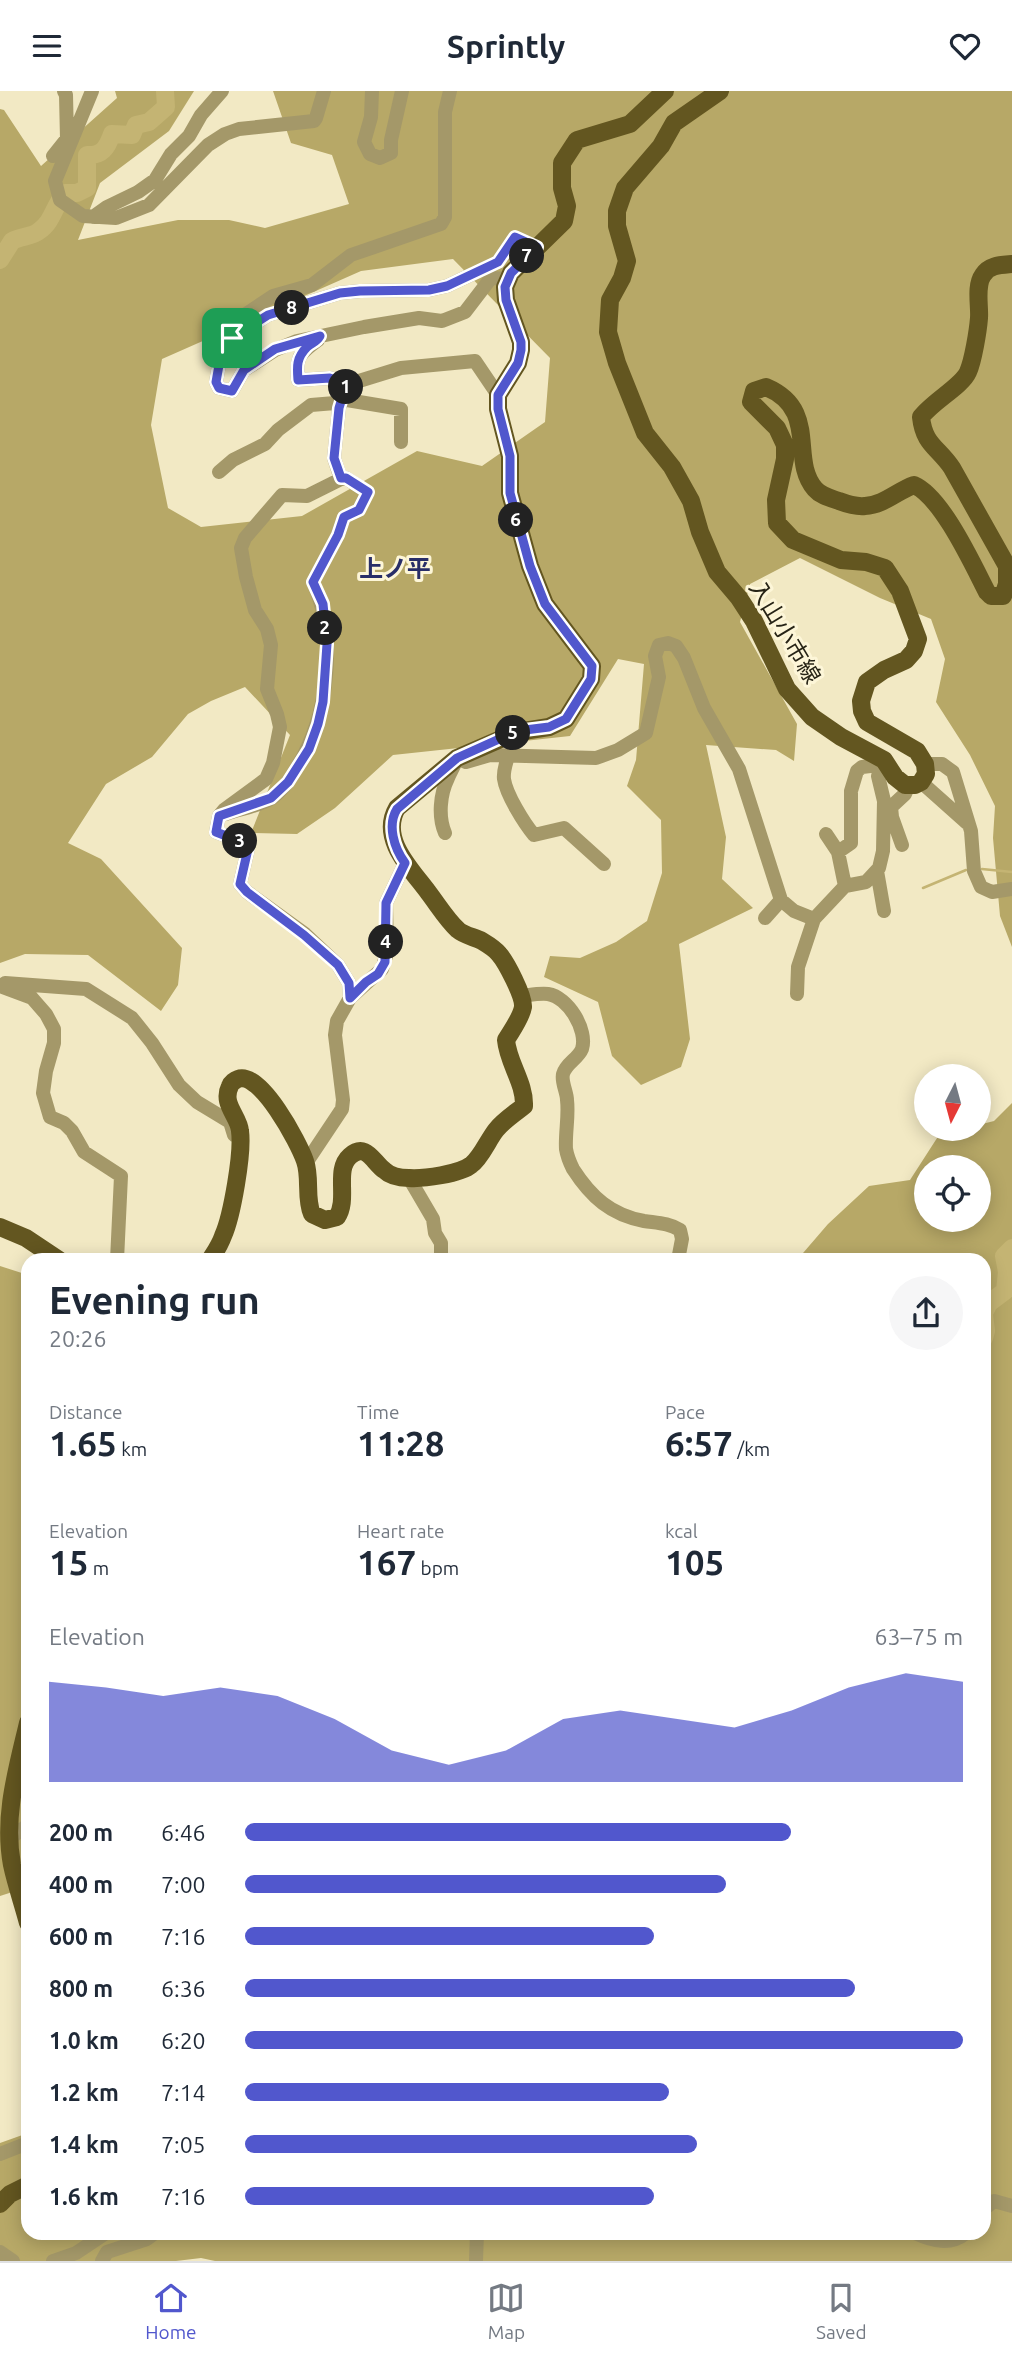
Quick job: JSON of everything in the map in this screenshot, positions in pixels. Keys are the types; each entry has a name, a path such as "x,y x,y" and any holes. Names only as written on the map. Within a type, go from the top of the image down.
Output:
{"main road":[{"path":"214,1253 223,1236 231,1207 241,1148 240,1127 231,1112 228,1100 230,1086 235,1080 243,1078 256,1083 279,1112 306,1163 312,1214 325,1220 337,1217 341,1211 342,1170 354,1153 361,1151 371,1154 383,1170 394,1176 408,1178 445,1174 471,1165 498,1127 524,1105 524,1093 506,1040 521,1016 523,1005 520,989 500,954 482,941 460,932 405,863 395,842 391,824 397,809 457,758 517,731 549,727 566,719 591,679 592,666 545,604 530,566 510,493 510,456 498,409 498,395 518,363 521,342 506,300 505,287 511,273 564,221 567,206 562,188 562,163 577,141 630,124 665,91"},
{"name":"入山小市線","path":"720,91 674,123 661,146 625,188 617,211 617,226 627,261 622,278 610,300 608,332 620,373 645,433 672,467 691,501 700,532 717,572 754,621 787,689 812,717 841,737 884,760 895,777 905,785 918,777"},
{"path":"918,777 917,751 867,722 861,701 867,682 906,660 914,651 918,639 900,590 885,568 866,562 841,560 793,540 777,523 776,500 785,459 785,445 777,428 751,402 751,396 760,387 766,387 784,398 796,413 801,428 807,476 815,489 824,496 864,506 882,502 914,485 922,488 969,555 986,592 991,596 1003,596 1007,585 1007,566 953,468 944,455 928,441 922,430 920,417 929,406 962,382 969,371 977,331 980,278 988,269 997,265 1012,264"},
{"path":"0,1227 26,1238 48,1253"},
{"path":"21,1752 12,1790 10,1838 12,1862 21,1896"},
{"path":"0,2204 10,2194 21,2188"}],"street":[{"path":"53,156 72,133 64,91"},
{"path":"92,91 72,133 55,181 60,200 83,216 116,218 149,205 208,145 225,134 239,129 314,121 324,91"},
{"path":"93,217 155,180 171,154 189,136 201,115 222,91"},
{"path":"372,91 371,117 364,142 370,154 380,158 391,153 391,140 402,91"},
{"path":"232,338 222,330 273,296 312,285 351,255 441,224 445,217 445,112 450,91"},
{"path":"508,279 491,278 465,312 442,321 419,318 320,336 275,349 244,370 232,391 219,388 216,382 221,354 232,338 268,315 340,293 429,290 447,286 498,262 515,237 537,247"},
{"path":"320,336 308,346 297,362 298,380 330,378 344,392 401,409 401,442"},
{"path":"219,472 233,460 265,444 278,430 311,405 335,403 344,392 401,368 475,362 498,395"},
{"path":"341,478 334,458 344,392"},
{"path":"219,816 271,798 288,782 309,749 323,702 327,644 323,604 313,582 338,535 344,517 359,510 368,492 346,478 307,496 282,495 245,538 241,548 256,610 267,629 271,645 267,689 280,727 273,763 266,779 224,810 219,816 216,832 244,843 248,849 240,884 338,965 349,983 350,998"},
{"path":"445,833 440,811 447,780 457,758 466,762 490,755 596,758 618,750 646,733 659,677 655,656 659,646 668,643 676,646 684,658 704,708 739,769 781,900 794,911 814,919"},
{"path":"508,756 503,781 534,835 564,828 604,864"},
{"path":"838,852 851,843 851,791 857,771 862,767 887,764"},
{"path":"884,911 877,871 883,851 884,814 878,776 887,764"},
{"path":"902,845 891,807 918,777 942,764 953,772 968,824 974,871 981,887 992,892 1012,889"},
{"path":"918,777 968,824"},
{"path":"826,834 838,852 845,886"},
{"path":"306,1163 342,1109 335,1035 337,1021 350,998 378,974 385,962 386,903 405,863"},
{"path":"797,994 798,967 814,919 845,886 866,882 877,871"},
{"path":"765,918 781,900"},
{"path":"0,984 86,989 132,1018 179,1084 197,1102 230,1122 237,1147 241,1148"},
{"path":"0,984 32,998 46,1014 54,1029 54,1043 43,1093 50,1117 64,1123 72,1131 84,1152 121,1176 117,1253"},
{"path":"522,996 550,994 576,1016 581,1031 583,1045 567,1066 562,1079 567,1100 566,1148 573,1169 591,1192 613,1212 680,1230 682,1239 679,1253"},
{"path":"408,1178 433,1219 435,1233 441,1243 441,1253"},
{"path":"10,1838 21,1830"},
{"path":"0,2154 21,2146"},
{"path":"991,2203 994,2201 1012,2206"},
{"path":"53,2261 76,2253 96,2240"},
{"path":"102,2261 107,2252 144,2240"},
{"path":"476,2261 477,2240"},
{"path":"930,2240 958,2240"},
{"path":"0,2252 13,2261"}],"shaded area":[{"path":"115,91 194,91 169,131 100,183 78,240 178,220 229,220 265,228 349,204 332,155 291,143 273,91 1012,91 1012,947 1000,916 993,838 995,806 970,755 936,702 945,659 931,619 880,598 800,558 750,584 740,622 797,724 794,761 776,750 706,745 726,837 722,879 753,908 679,944 690,1039 681,1067 641,1085 612,1056 598,1002 544,977 550,956 580,958 616,942 647,921 662,873 661,820 627,786 636,760 644,664 618,659 570,736 393,755 335,808 297,834 251,833 290,735 245,687 211,701 188,714 152,757 106,784 68,843 101,859 182,948 178,985 161,1011 88,955 25,954 0,963 0,109 4,110 41,166 117,98","holes":["453,259 550,358 545,422 482,466 417,451 302,516 201,527 168,508 151,425 162,359 361,271"]},
{"path":"1012,1103 1012,2261 215,2261 201,2258 176,2261 0,2261 0,2143 21,2136 21,2240 991,2240 991,1253 803,1253 828,1224 869,1186 910,1180 914,1174 914,1232 991,1232 991,1155 926,1155 935,1141 991,1141 991,1122"},
{"path":"0,1266 21,1273 21,1889 0,1896"}],"waterway":[{"path":"0,260 12,241 36,233 44,227 65,193 77,193 87,188 87,155 103,150 112,134 132,135 136,125 149,122 166,107 165,91"},
{"path":"982,869 1012,872"},
{"path":"923,888 966,870"},
{"path":"991,1302 1005,1291 1007,1272 1004,1256 1012,1248"}],"district":[{"name":"上ノ平","path":"395,569"}],"route":[{"path":"515,237 537,247 511,273 505,287 506,300 521,342 521,350 518,363 498,395 498,409 510,456 510,493 530,566 545,604 592,666 591,679 566,719 549,727 517,731 457,758 397,809 391,824 395,842 405,863 386,903 385,962 378,974 350,998 349,983 338,965 240,884 248,849 244,843 216,832 219,816 271,798 288,782 309,749 323,702 327,644 323,604 313,582 338,535 344,517 359,510 368,492 351,480 341,478 334,458 339,408 346,385 330,378 298,380 297,362 308,346 320,336 275,349 244,370 232,391 219,388 216,382 221,354 232,338 268,315 340,293 429,290 447,286 498,262 515,237"}]}
